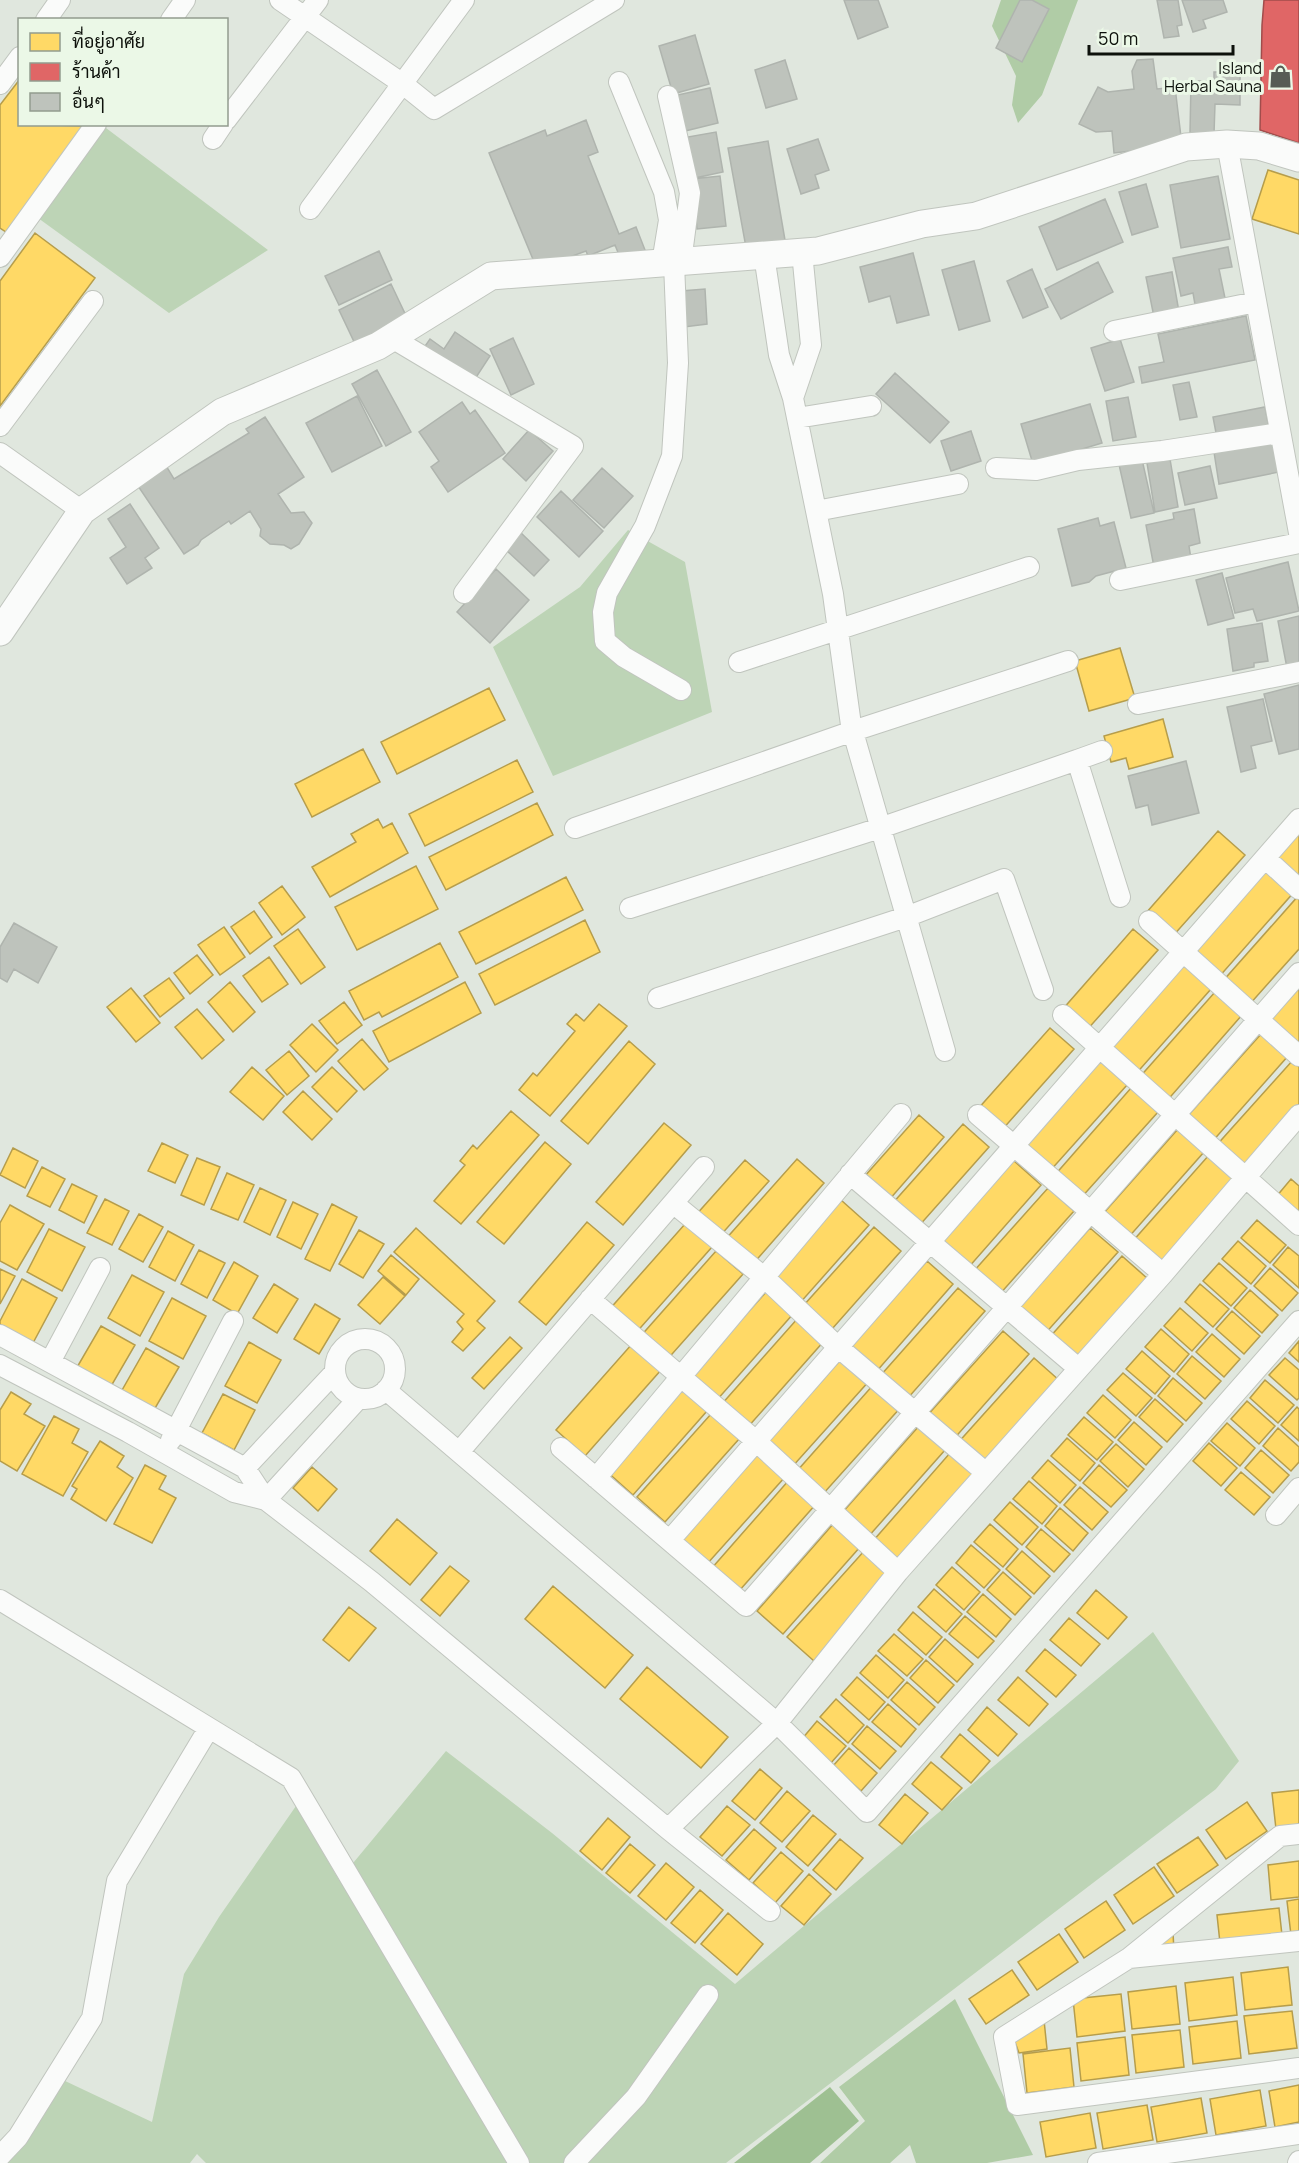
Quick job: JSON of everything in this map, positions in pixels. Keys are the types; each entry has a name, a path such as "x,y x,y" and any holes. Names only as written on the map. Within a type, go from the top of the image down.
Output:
{"street":[{"path":"47,18 60,0"},
{"path":"172,18 185,0"},
{"path":"280,0 404,84 434,109 614,0"},
{"path":"228,117 318,0"},
{"path":"310,209 464,0"},
{"path":"578,22 593,0"},
{"path":"0,84 18,60"},
{"path":"619,82 664,192 669,220 678,363 672,456 645,526 608,593 603,612 605,641 624,657 681,690"},
{"path":"668,96 690,193 672,263"},
{"path":"0,257 95,126"},
{"path":"0,632 82,511 222,412 392,338 492,276 818,251 922,224 976,216 1186,147 1227,144 1259,146 1299,158"},
{"path":"1227,144 1299,533"},
{"path":"793,398 811,345 802,252"},
{"path":"764,255 779,355 793,398 816,511 838,630 852,731 945,1052"},
{"path":"0,426 93,301"},
{"path":"1114,331 1256,302"},
{"path":"392,338 573,446 464,593"},
{"path":"797,418 871,406"},
{"path":"996,468 1036,470 1078,460 1162,452 1280,432"},
{"path":"0,453 82,511"},
{"path":"816,511 958,484"},
{"path":"1120,579 1299,543"},
{"path":"739,662 1029,567"},
{"path":"575,828 852,731 1068,661"},
{"path":"1138,704 1299,672"},
{"path":"630,908 880,828 1102,751"},
{"path":"1077,760 1120,897"},
{"path":"670,1539 1299,819"},
{"path":"1265,858 1299,889"},
{"path":"658,998 906,917 1004,879 1043,990"},
{"path":"1149,921 1299,1056"},
{"path":"561,1448 746,1606 1299,973"},
{"path":"1063,1015 1299,1225"},
{"path":"596,1478 901,1114"},
{"path":"978,1115 1163,1274"},
{"path":"668,1829 777,1723 898,1572 1163,1274 1299,1115"},
{"path":"459,1452 704,1167"},
{"path":"850,1174 1078,1368"},
{"path":"673,1203 765,1278 838,1347 985,1472"},
{"path":"50,1362 100,1268"},
{"path":"590,1299 756,1440 898,1572"},
{"path":"165,1453 233,1321"},
{"path":"386,1390 777,1723 867,1812 1299,1321"},
{"path":"0,1335 245,1468 266,1500 372,1582 770,1911"},
{"path":"372,1340 380,1344 392,1358 394,1376 386,1390 377,1397 358,1399 342,1389 335,1372 336,1362 345,1347 353,1342 372,1340"},
{"path":"0,1365 234,1492 266,1500"},
{"path":"245,1468 335,1372"},
{"path":"266,1500 358,1399"},
{"path":"1276,1515 1299,1488"},
{"path":"0,1600 291,1778 519,2163"},
{"path":"0,2156 18,2137 92,2018 117,1881 209,1728"},
{"path":"1299,1834 1280,1836 1129,1958 1004,2037 1017,2105 1299,2068"},
{"path":"1129,1958 1299,1941"},
{"path":"574,2163 636,2097 708,1995"},
{"path":"1098,2163 1143,2159 1299,2134"}],"shaded area":[{"path":"1001,0 1078,0 1042,95 1018,123 1012,105 1016,76 992,26"},
{"path":"106,128 268,250 169,313 38,218"},
{"path":"628,530 685,562 712,712 553,776 493,647 580,587"},
{"path":"1153,1632 1239,1761 1216,1789 726,2163 206,2163 197,2154 190,2163 4,2163 63,2080 152,2122 184,1974 219,1917 296,1806 339,1880 446,1751 552,1833 735,1984"},
{"path":"955,1999 1033,2155 987,2163 916,2163 910,2145 890,2163 820,2163 865,2121 839,2087"},
{"path":"830,2087 859,2121 810,2163 734,2163"}],"building: ที่อยู่อาศัย":[{"path":"18,82 18,126 85,126 6,232 0,228 0,105"},
{"path":"1268,170 1299,180 1299,234 1252,219"},
{"path":"35,233 95,278 0,406 0,281"},
{"path":"1120,648 1135,698 1089,711 1075,661"},
{"path":"489,688 505,720 397,774 381,742"},
{"path":"1163,719 1173,757 1129,769 1126,758 1111,762 1104,736"},
{"path":"363,749 380,782 312,817 295,784"},
{"path":"517,760 533,792 425,846 409,814"},
{"path":"537,803 553,835 446,890 429,857"},
{"path":"378,819 383,828 392,823 408,853 330,897 312,867 356,842 351,834"},
{"path":"1218,831 1245,855 1172,937 1146,913"},
{"path":"1299,831 1299,878 1276,857"},
{"path":"416,866 438,909 357,950 335,907"},
{"path":"1269,868 1295,891 1218,978 1191,955"},
{"path":"566,877 583,910 476,964 459,932"},
{"path":"282,886 305,917 282,935 259,903"},
{"path":"1299,895 1299,949 1249,1005 1222,982"},
{"path":"254,911 272,937 250,954 231,927"},
{"path":"585,920 600,952 495,1005 479,974"},
{"path":"224,927 245,957 220,975 198,945"},
{"path":"298,929 325,967 301,984 274,946"},
{"path":"1133,929 1158,950 1086,1031 1062,1010"},
{"path":"440,943 458,977 382,1017 379,1012 364,1020 349,991"},
{"path":"197,955 213,975 190,994 174,973"},
{"path":"269,957 288,984 262,1002 243,976"},
{"path":"1184,965 1211,989 1134,1076 1107,1052"},
{"path":"169,978 184,998 160,1017 144,996"},
{"path":"230,982 255,1012 233,1032 208,1002"},
{"path":"465,982 481,1013 389,1062 373,1031"},
{"path":"131,988 160,1023 136,1042 107,1007"},
{"path":"1299,988 1299,1041 1293,1048 1267,1024"},
{"path":"1215,992 1242,1015 1165,1103 1138,1079"},
{"path":"344,1002 362,1025 337,1044 319,1021"},
{"path":"599,1004 627,1026 550,1116 519,1090 533,1073 537,1076 575,1031 567,1024 576,1014 584,1021"},
{"path":"197,1009 224,1040 202,1059 175,1027"},
{"path":"312,1024 338,1050 316,1072 290,1045"},
{"path":"1050,1028 1074,1049 1001,1131 977,1110"},
{"path":"1262,1033 1288,1056 1211,1143 1184,1120"},
{"path":"362,1039 388,1069 364,1090 338,1061"},
{"path":"629,1041 655,1064 588,1144 561,1121"},
{"path":"289,1051 309,1076 287,1095 266,1070"},
{"path":"1293,1060 1299,1065 1299,1106 1242,1170 1215,1147"},
{"path":"1100,1061 1127,1085 1049,1172 1023,1149"},
{"path":"252,1067 284,1096 263,1120 230,1092"},
{"path":"332,1067 357,1091 337,1112 312,1087"},
{"path":"1131,1088 1158,1112 1080,1199 1054,1176"},
{"path":"303,1091 332,1119 312,1140 283,1112"},
{"path":"511,1111 539,1135 461,1224 434,1201 465,1165 460,1161 473,1145 477,1149"},
{"path":"919,1115 944,1137 889,1200 864,1177"},
{"path":"664,1123 691,1145 623,1225 596,1202"},
{"path":"963,1124 989,1147 918,1227 892,1204"},
{"path":"1178,1129 1204,1152 1127,1239 1101,1216"},
{"path":"545,1142 571,1164 504,1244 477,1222"},
{"path":"162,1143 188,1155 175,1183 148,1171"},
{"path":"13,1148 38,1161 25,1188 0,1175"},
{"path":"1209,1155 1236,1179 1158,1266 1132,1242"},
{"path":"197,1158 220,1167 204,1205 181,1195"},
{"path":"797,1159 824,1183 752,1265 724,1241"},
{"path":"745,1160 769,1181 719,1237 695,1216"},
{"path":"1013,1160 1041,1185 968,1268 940,1243"},
{"path":"42,1167 65,1179 50,1207 27,1196"},
{"path":"227,1173 254,1185 238,1220 211,1209"},
{"path":"1291,1179 1299,1186 1299,1217 1276,1197"},
{"path":"72,1184 97,1196 84,1223 59,1210"},
{"path":"260,1188 286,1200 270,1235 244,1222"},
{"path":"1048,1188 1074,1211 999,1295 973,1272"},
{"path":"105,1199 129,1211 112,1245 87,1233"},
{"path":"841,1200 869,1225 799,1304 771,1279"},
{"path":"293,1202 318,1214 301,1249 277,1237"},
{"path":"332,1204 357,1217 330,1271 305,1259"},
{"path":"10,1205 44,1224 17,1270 0,1261 0,1223"},
{"path":"139,1214 163,1227 143,1262 119,1249"},
{"path":"1257,1220 1286,1245 1270,1263 1241,1238"},
{"path":"587,1222 614,1245 546,1325 519,1302"},
{"path":"685,1224 712,1247 634,1335 608,1311"},
{"path":"874,1227 901,1251 832,1329 804,1305"},
{"path":"416,1228 495,1301 477,1321 485,1328 463,1351 452,1342 463,1329 457,1322 464,1314 394,1252"},
{"path":"1090,1228 1118,1252 1043,1336 1016,1311"},
{"path":"49,1229 85,1247 62,1291 27,1272"},
{"path":"359,1230 384,1244 363,1278 339,1264"},
{"path":"168,1231 194,1245 175,1281 149,1267"},
{"path":"1238,1241 1266,1266 1251,1284 1222,1259"},
{"path":"1288,1247 1299,1256 1299,1288 1273,1265"},
{"path":"199,1250 225,1263 207,1298 181,1284"},
{"path":"716,1251 743,1274 665,1362 639,1338"},
{"path":"391,1255 419,1279 406,1295 378,1271"},
{"path":"1122,1256 1148,1279 1075,1362 1049,1338"},
{"path":"927,1261 953,1284 876,1372 850,1348"},
{"path":"234,1262 258,1276 237,1314 213,1300"},
{"path":"1219,1263 1247,1288 1231,1306 1203,1281"},
{"path":"1270,1268 1298,1293 1282,1311 1254,1286"},
{"path":"0,1269 15,1276 0,1304"},
{"path":"132,1275 164,1292 140,1336 108,1318"},
{"path":"383,1277 405,1296 380,1324 358,1305"},
{"path":"22,1279 57,1298 33,1343 0,1325"},
{"path":"274,1284 298,1299 277,1333 253,1318"},
{"path":"1200,1284 1229,1309 1213,1327 1185,1302"},
{"path":"958,1288 985,1311 907,1399 881,1375"},
{"path":"1250,1290 1278,1315 1262,1333 1234,1308"},
{"path":"767,1291 793,1314 716,1401 689,1378"},
{"path":"172,1298 206,1316 183,1359 149,1341"},
{"path":"315,1304 340,1319 319,1354 294,1339"},
{"path":"1180,1308 1208,1333 1192,1351 1164,1326"},
{"path":"1232,1311 1260,1336 1244,1354 1216,1329"},
{"path":"798,1318 824,1341 747,1428 721,1405"},
{"path":"101,1326 135,1345 110,1388 76,1369"},
{"path":"1161,1329 1189,1354 1174,1372 1145,1347"},
{"path":"1003,1331 1029,1354 952,1441 925,1418"},
{"path":"1212,1334 1240,1359 1224,1377 1196,1352"},
{"path":"510,1337 522,1348 484,1389 472,1378"},
{"path":"1299,1341 1299,1362 1289,1353"},
{"path":"249,1342 281,1360 257,1403 225,1386"},
{"path":"632,1344 661,1370 585,1456 556,1430"},
{"path":"146,1348 179,1367 154,1410 121,1392"},
{"path":"1142,1351 1170,1376 1155,1394 1126,1369"},
{"path":"1192,1356 1221,1381 1205,1399 1177,1374"},
{"path":"843,1357 870,1380 792,1467 766,1444"},
{"path":"1034,1358 1060,1381 983,1468 956,1445"},
{"path":"1285,1358 1299,1370 1299,1398 1297,1400 1269,1375"},
{"path":"1123,1373 1152,1398 1136,1416 1107,1390"},
{"path":"1173,1378 1202,1403 1186,1421 1158,1396"},
{"path":"1265,1380 1294,1405 1278,1423 1250,1398"},
{"path":"874,1384 901,1407 823,1494 797,1471"},
{"path":"678,1385 707,1411 633,1495 604,1469"},
{"path":"11,1392 31,1404 24,1414 45,1426 17,1471 0,1461 0,1410"},
{"path":"223,1394 255,1410 234,1450 202,1433"},
{"path":"1103,1395 1131,1420 1115,1438 1087,1413"},
{"path":"1155,1399 1183,1424 1167,1442 1139,1417"},
{"path":"1247,1401 1275,1426 1259,1444 1231,1419"},
{"path":"1297,1407 1299,1409 1299,1441 1281,1425"},
{"path":"711,1414 739,1439 665,1522 637,1497"},
{"path":"54,1416 79,1429 72,1443 88,1452 63,1496 22,1474"},
{"path":"1084,1417 1113,1442 1097,1460 1068,1435"},
{"path":"1134,1422 1162,1447 1146,1465 1118,1440"},
{"path":"1227,1423 1255,1448 1240,1466 1211,1441"},
{"path":"919,1426 945,1450 868,1537 841,1514"},
{"path":"1278,1428 1299,1447 1299,1462 1291,1471 1263,1446"},
{"path":"1067,1438 1095,1463 1080,1481 1051,1456"},
{"path":"100,1441 124,1456 117,1467 133,1478 106,1521 71,1499 77,1489 72,1486"},
{"path":"1209,1443 1237,1468 1221,1486 1193,1461"},
{"path":"1116,1444 1144,1469 1128,1487 1100,1461"},
{"path":"1261,1450 1289,1475 1273,1493 1245,1468"},
{"path":"950,1453 976,1477 899,1564 873,1541"},
{"path":"758,1454 785,1477 707,1564 681,1541"},
{"path":"1048,1460 1076,1485 1060,1503 1032,1478"},
{"path":"145,1465 166,1476 159,1489 176,1498 152,1543 114,1524"},
{"path":"1099,1465 1127,1490 1111,1507 1083,1483"},
{"path":"312,1467 337,1489 318,1511 293,1488"},
{"path":"1241,1472 1270,1497 1254,1515 1225,1490"},
{"path":"789,1480 816,1504 739,1591 712,1568"},
{"path":"1029,1481 1057,1506 1042,1524 1013,1499"},
{"path":"1080,1487 1108,1512 1092,1530 1064,1505"},
{"path":"1010,1502 1038,1527 1022,1545 994,1520"},
{"path":"1060,1508 1088,1533 1073,1551 1045,1526"},
{"path":"397,1519 437,1553 410,1585 370,1551"},
{"path":"834,1523 860,1547 783,1634 757,1611"},
{"path":"990,1524 1018,1549 1003,1567 974,1542"},
{"path":"1041,1529 1070,1554 1054,1572 1026,1547"},
{"path":"971,1545 1000,1570 984,1588 956,1563"},
{"path":"865,1550 891,1574 814,1661 787,1637"},
{"path":"1022,1551 1050,1576 1034,1594 1006,1569"},
{"path":"450,1566 469,1581 440,1616 421,1600"},
{"path":"952,1567 980,1592 964,1610 936,1585"},
{"path":"1003,1572 1031,1597 1015,1615 987,1590"},
{"path":"553,1586 633,1655 605,1688 525,1619"},
{"path":"934,1589 962,1614 946,1632 918,1607"},
{"path":"1096,1590 1127,1617 1108,1639 1077,1613"},
{"path":"983,1594 1011,1619 996,1637 967,1612"},
{"path":"349,1607 376,1628 349,1661 323,1640"},
{"path":"913,1612 942,1637 926,1655 898,1630"},
{"path":"965,1616 994,1641 978,1658 949,1634"},
{"path":"1069,1618 1100,1644 1081,1666 1050,1640"},
{"path":"894,1634 923,1659 907,1676 878,1651"},
{"path":"945,1639 973,1664 957,1682 929,1657"},
{"path":"1045,1649 1076,1675 1056,1697 1026,1671"},
{"path":"876,1655 904,1680 888,1698 860,1673"},
{"path":"926,1660 954,1685 938,1703 910,1678"},
{"path":"647,1667 728,1737 701,1768 620,1699"},
{"path":"857,1677 885,1702 869,1720 841,1695"},
{"path":"1018,1677 1048,1704 1029,1726 998,1700"},
{"path":"907,1682 935,1707 919,1725 891,1700"},
{"path":"836,1699 864,1725 848,1743 820,1717"},
{"path":"888,1704 916,1729 901,1747 872,1722"},
{"path":"987,1707 1017,1734 998,1756 968,1730"},
{"path":"817,1721 846,1746 830,1764 802,1739"},
{"path":"867,1726 896,1751 880,1769 852,1744"},
{"path":"960,1734 990,1761 971,1783 941,1757"},
{"path":"849,1748 877,1773 861,1791 833,1766"},
{"path":"931,1762 962,1788 942,1810 912,1784"},
{"path":"760,1769 782,1788 755,1820 732,1801"},
{"path":"1299,1790 1299,1826 1276,1829 1272,1793"},
{"path":"787,1791 810,1811 782,1842 760,1823"},
{"path":"905,1794 928,1813 902,1844 879,1825"},
{"path":"1247,1802 1267,1831 1226,1859 1206,1830"},
{"path":"727,1806 750,1825 722,1856 700,1837"},
{"path":"813,1815 836,1834 808,1866 786,1847"},
{"path":"608,1818 630,1837 602,1870 580,1851"},
{"path":"754,1829 776,1848 749,1880 726,1860"},
{"path":"1198,1837 1218,1865 1177,1893 1157,1864"},
{"path":"840,1839 863,1858 836,1890 813,1870"},
{"path":"630,1844 655,1865 630,1893 606,1873"},
{"path":"781,1852 803,1871 775,1903 753,1883"},
{"path":"1299,1861 1299,1897 1271,1900 1268,1865"},
{"path":"666,1863 694,1887 666,1920 638,1896"},
{"path":"1154,1867 1174,1896 1133,1924 1114,1895"},
{"path":"809,1874 831,1894 804,1925 781,1906"},
{"path":"700,1890 723,1910 695,1943 671,1923"},
{"path":"1299,1899 1299,1935 1291,1935 1287,1901"},
{"path":"1106,1901 1125,1930 1084,1958 1065,1929"},
{"path":"1279,1908 1282,1935 1220,1943 1217,1915"},
{"path":"728,1913 763,1944 737,1975 701,1944"},
{"path":"1173,1932 1174,1952 1152,1947"},
{"path":"1059,1934 1078,1962 1037,1990 1018,1962"},
{"path":"1288,1967 1292,2005 1245,2010 1241,1973"},
{"path":"1012,1970 1029,1995 986,2024 969,1999"},
{"path":"1233,1977 1237,2015 1189,2021 1185,1983"},
{"path":"1176,1986 1180,2024 1132,2029 1128,1992"},
{"path":"1121,1994 1125,2031 1077,2037 1073,1999"},
{"path":"1292,2011 1297,2048 1249,2054 1244,2016"},
{"path":"1044,2020 1047,2049 1019,2053 1013,2037"},
{"path":"1237,2021 1241,2058 1193,2064 1189,2027"},
{"path":"1180,2030 1184,2067 1136,2073 1132,2035"},
{"path":"1125,2037 1129,2075 1081,2081 1077,2043"},
{"path":"1070,2048 1074,2087 1027,2093 1023,2054"},
{"path":"1299,2085 1299,2122 1275,2127 1269,2091"},
{"path":"1260,2090 1266,2126 1216,2135 1210,2099"},
{"path":"1201,2098 1207,2133 1157,2142 1151,2107"},
{"path":"1147,2105 1153,2140 1103,2149 1097,2113"},
{"path":"1090,2113 1096,2148 1046,2157 1040,2122"}],"building: ร้านค้า":[{"name":"Island Herbal Sauna","path":"1264,0 1299,0 1299,143 1260,130"}],"building: อื่นๆ":[{"path":"844,0 878,0 888,27 858,39"},
{"path":"1020,0 1032,0 1049,9 1022,62 996,48"},
{"path":"1157,0 1178,0 1182,25 1177,26 1179,36 1164,38"},
{"path":"1182,0 1223,0 1227,12 1203,20 1206,28 1193,32"},
{"path":"695,35 709,84 673,94 659,46"},
{"path":"1153,59 1157,89 1175,87 1182,145 1114,153 1112,131 1096,132 1079,124 1098,87 1108,92 1134,89 1132,71 1137,60"},
{"path":"785,60 797,99 766,108 755,70"},
{"path":"1214,72 1240,72 1240,105 1215,104 1214,134 1190,133 1191,81 1214,81"},
{"path":"710,88 718,123 681,132 673,96"},
{"path":"586,120 598,152 588,156 619,234 636,227 645,250 621,260 615,245 588,256 586,251 537,269 489,153 545,130 547,136"},
{"path":"716,132 723,172 690,179 682,138"},
{"path":"818,139 829,170 815,175 819,188 801,194 787,149"},
{"path":"768,141 786,246 747,253 728,148"},
{"path":"720,176 726,226 697,229 692,179"},
{"path":"1218,176 1230,239 1181,248 1170,185"},
{"path":"1146,184 1158,227 1132,235 1119,192"},
{"path":"1105,199 1123,242 1057,270 1039,227"},
{"path":"1228,247 1232,267 1219,269 1226,303 1196,310 1193,293 1181,296 1173,258"},
{"path":"379,251 392,280 339,305 325,276"},
{"path":"913,253 929,315 897,323 890,296 869,302 860,267"},
{"path":"974,261 990,321 959,330 942,270"},
{"path":"1098,262 1113,292 1061,319 1045,289"},
{"path":"1032,269 1048,307 1023,318 1007,281"},
{"path":"1172,272 1179,312 1154,317 1146,277"},
{"path":"391,284 409,322 357,348 339,310"},
{"path":"705,289 707,324 684,327 681,291"},
{"path":"1246,316 1255,360 1142,383 1139,367 1164,362 1158,334"},
{"path":"455,332 490,356 473,382 423,349 430,339 444,349"},
{"path":"513,338 534,384 511,395 490,349"},
{"path":"1120,339 1134,382 1105,391 1091,348"},
{"path":"377,370 411,432 386,446 352,384"},
{"path":"895,373 949,422 930,443 876,394"},
{"path":"1189,382 1197,417 1180,420 1173,385"},
{"path":"357,396 382,446 332,472 306,423"},
{"path":"1128,397 1136,437 1113,441 1106,401"},
{"path":"462,402 470,414 475,410 505,453 448,492 431,467 439,461 419,432"},
{"path":"1090,404 1102,443 1033,464 1021,424"},
{"path":"1265,407 1269,428 1217,438 1213,417"},
{"path":"265,417 304,477 278,494 291,513 304,512 312,523 299,544 291,549 284,545 270,544 260,536 261,529 250,511 231,524 229,521 184,554 136,483 165,464 174,479 249,433 246,429"},
{"path":"529,430 553,451 526,481 503,459"},
{"path":"971,431 981,461 951,471 941,441"},
{"path":"1273,441 1279,472 1219,484 1214,452"},
{"path":"1141,455 1154,513 1131,518 1118,460"},
{"path":"1170,459 1178,507 1155,512 1147,463"},
{"path":"1210,466 1217,498 1185,505 1178,473"},
{"path":"602,468 633,496 604,528 573,500"},
{"path":"561,491 603,531 579,557 537,517"},
{"path":"130,504 159,548 145,558 152,568 127,584 110,558 126,547 108,519"},
{"path":"1194,509 1200,543 1189,546 1191,559 1154,567 1146,525 1174,519 1173,513"},
{"path":"1098,518 1100,526 1114,522 1126,568 1096,576 1089,582 1072,586 1058,529"},
{"path":"519,531 549,560 534,576 504,548"},
{"path":"1288,562 1299,611 1257,621 1253,609 1235,613 1226,578"},
{"path":"496,569 529,600 490,643 457,612"},
{"path":"1222,573 1234,618 1208,625 1196,580"},
{"path":"1299,616 1299,665 1287,668 1278,621"},
{"path":"1262,623 1268,661 1254,663 1254,667 1233,671 1227,629"},
{"path":"1299,685 1299,749 1279,754 1264,694"},
{"path":"1263,699 1272,741 1251,746 1256,768 1241,772 1227,707"},
{"path":"1186,761 1199,813 1152,825 1148,805 1136,808 1128,776"},
{"path":"14,923 57,947 38,983 14,969 7,982 0,978 0,947"}],"place":[{"name":"Island Herbal Sauna","path":"1280,77"}]}
